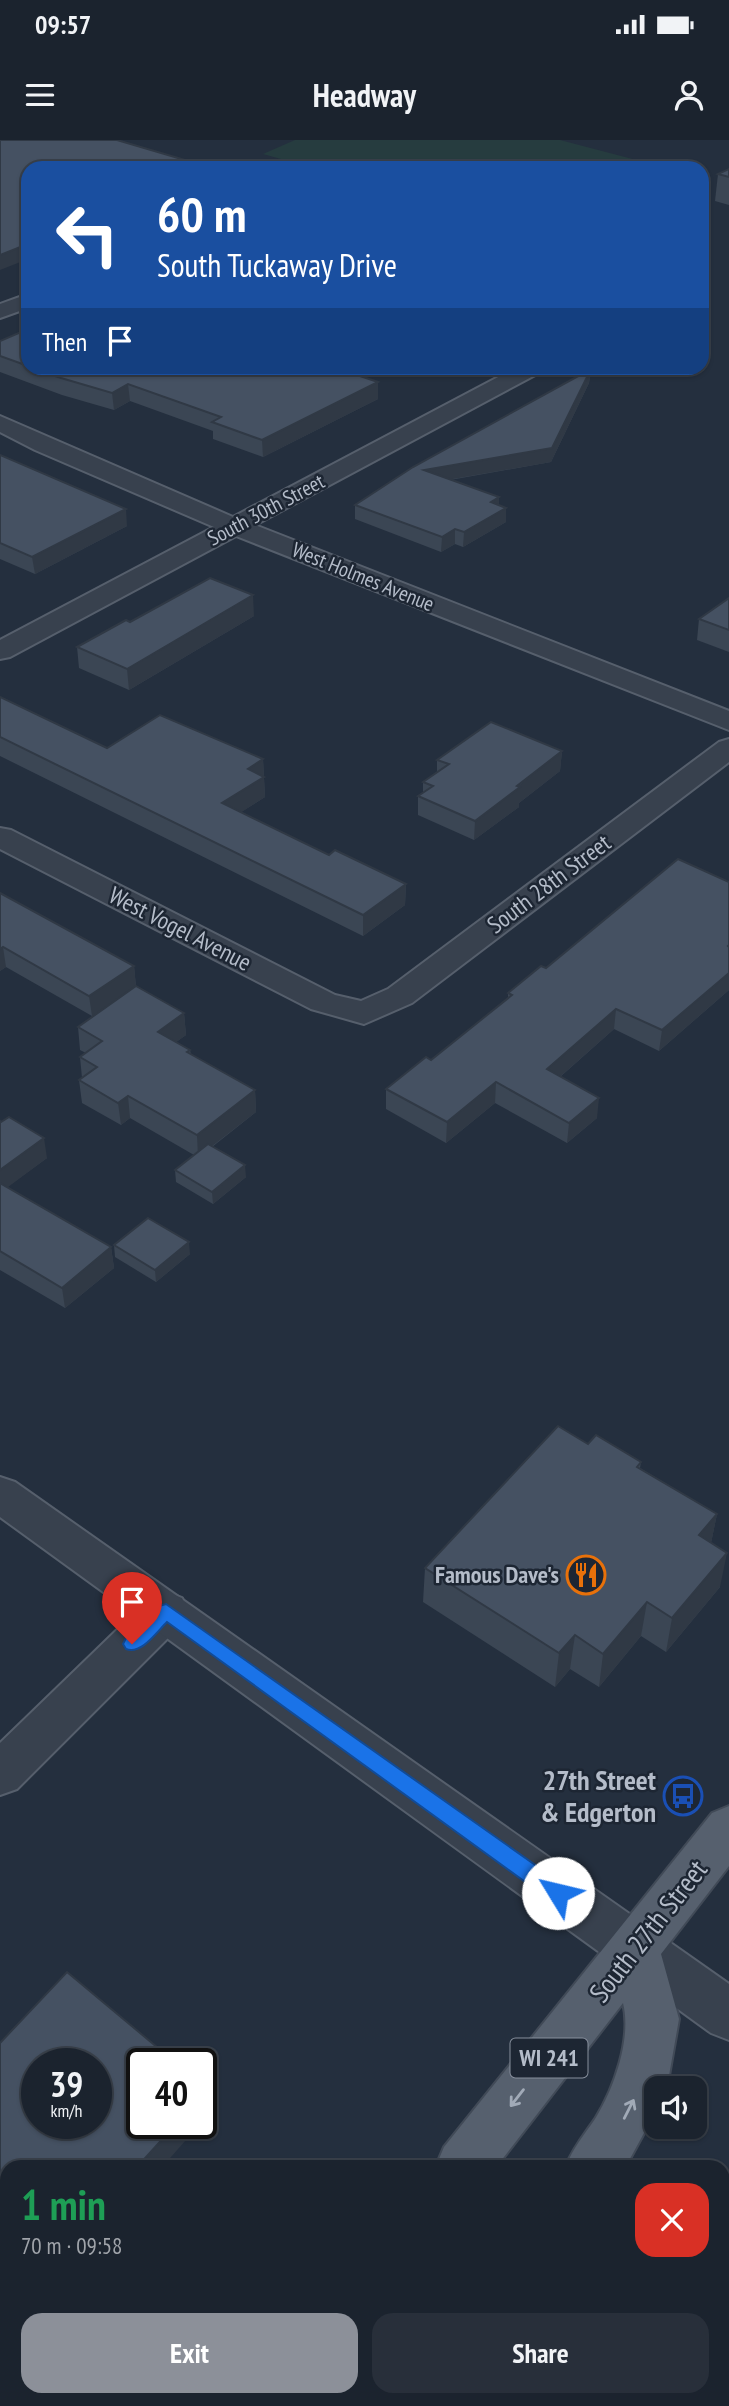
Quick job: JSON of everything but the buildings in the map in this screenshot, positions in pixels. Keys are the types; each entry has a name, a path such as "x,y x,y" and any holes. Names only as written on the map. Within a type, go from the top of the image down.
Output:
{"main road":[{"name":"South 27th Street","path":"468,2160 729,1828"},
{"path":"598,2160 614,2138 640,2087 653,2019 634,1947"}],"street":[{"path":"0,312 21,303"},
{"name":"South 30th Street","path":"0,651 518,375"},
{"name":"West Holmes Avenue","path":"0,423 43,445 234,526 729,722"},
{"name":"South 28th Street","path":"364,1013 400,996 729,748"},
{"name":"West Vogel Avenue","path":"0,837 323,1002 364,1013"},
{"path":"0,1494 729,2015"},
{"path":"0,1774 166,1612"}],"green space":[{"path":"295,140 560,140 640,161 288,161 263,154"}],"place":[{"name":"Famous Dave's","path":"586,1575"},
{"name":"27th Street & Edgerton","path":"683,1796"}],"route":[{"path":"132,1644 166,1612 558,1893"}]}
